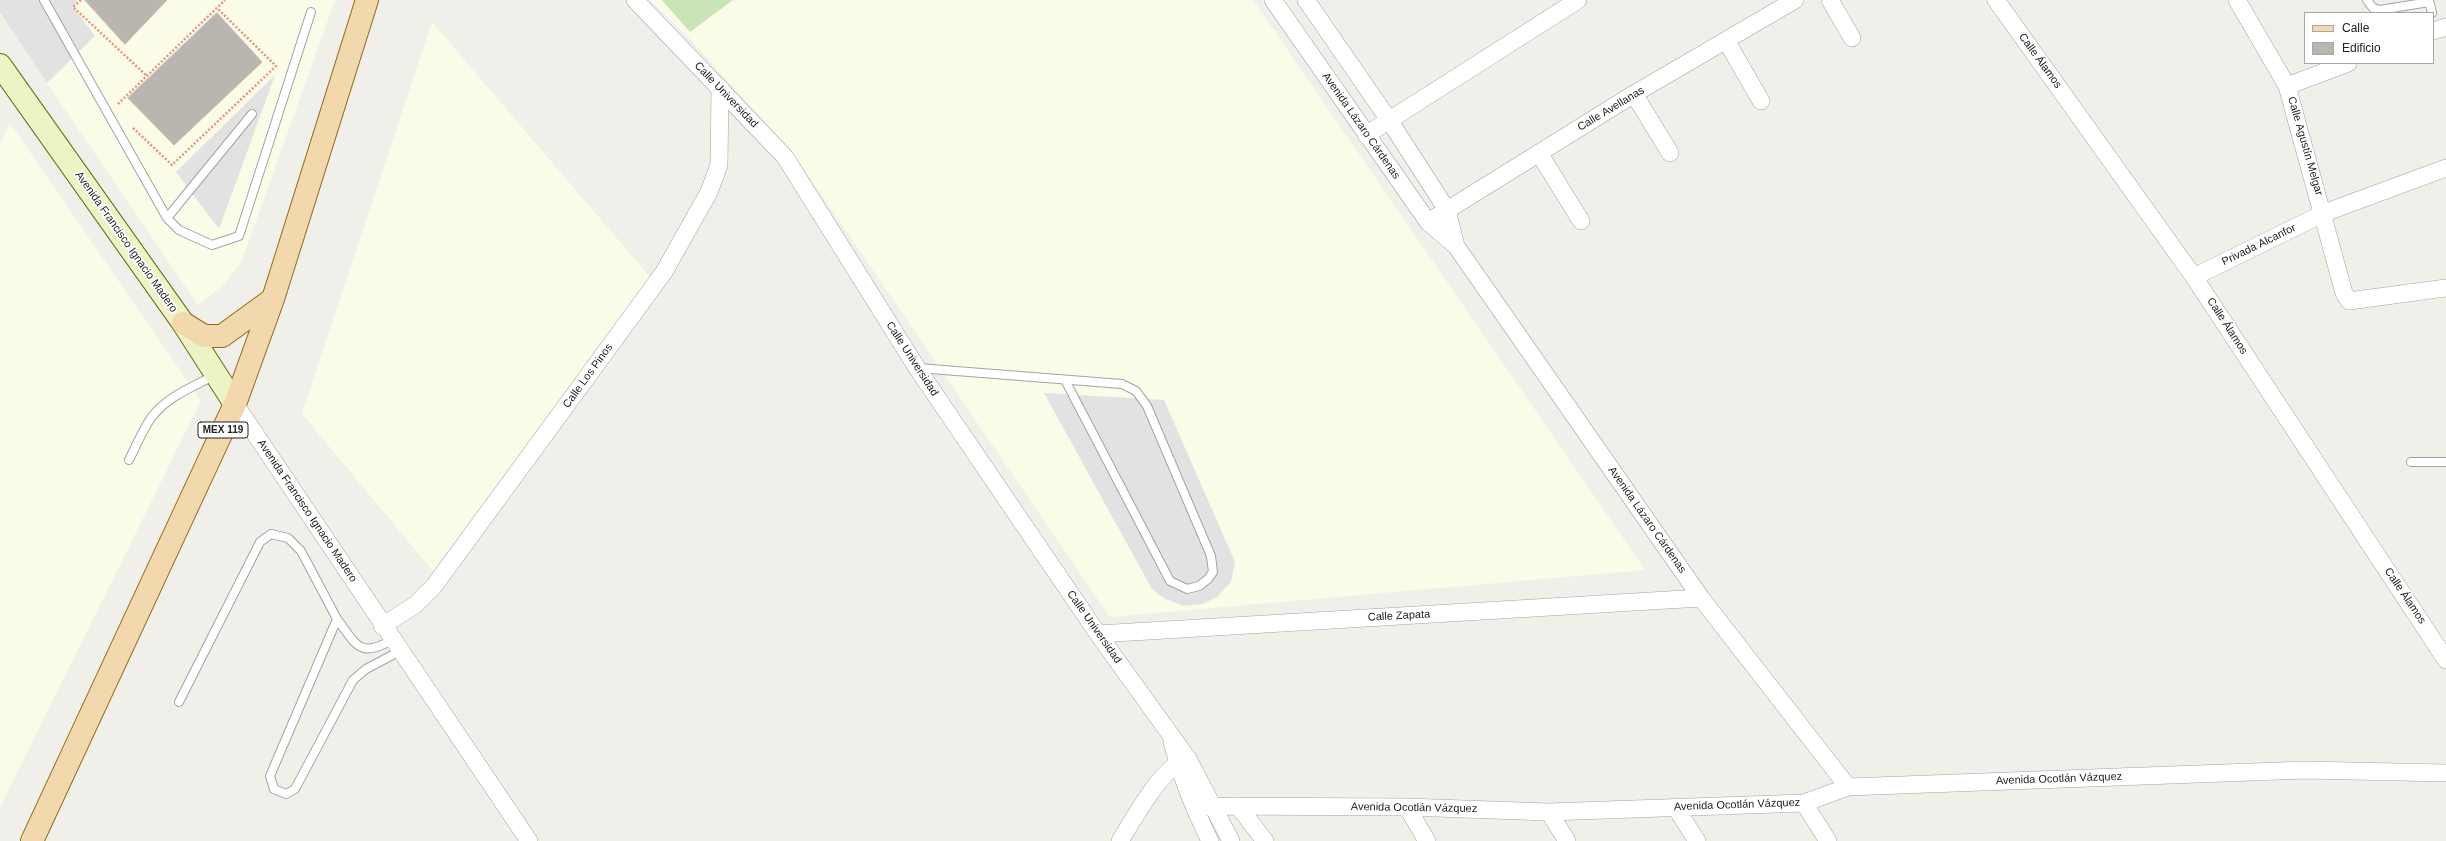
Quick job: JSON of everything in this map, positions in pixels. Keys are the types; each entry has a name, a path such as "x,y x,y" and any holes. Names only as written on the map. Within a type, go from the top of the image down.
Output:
{"main road":[{"name":"MEX 119","path":"32,841 235,404 273,299 368,0"},
{"name":"Avenida Francisco Ignacio Madero","path":"0,65 183,323 235,404"},
{"path":"183,323 204,336 222,336 273,299"}],"street":[{"name":"Calle Universidad","path":"635,0 785,158 917,368 1098,634 1170,734 1183,760 1231,841"},
{"name":"Avenida Lázaro Cárdenas","path":"1273,0 1428,222 1456,246 1701,598 1848,787"},
{"path":"1366,135 1578,0"},
{"name":"Calle Avellanas","path":"1428,222 1634,94 1727,42 1795,0"},
{"path":"1830,0 1852,38"},
{"name":"Calle Álamos","path":"1996,0 2194,277 2446,660"},
{"name":"Calle Agustín Melgar","path":"2237,0 2287,86 2324,213 2344,293 2349,301 2446,288"},
{"name":"Avenida Lázaro Cárdenas","path":"1310,1 1447,210 1456,246"},
{"path":"1727,42 1761,101"},
{"path":"2287,86 2345,64"},
{"name":"Calle Los Pinos","path":"382,626 415,605 434,586 664,272 709,192 719,164 720,88"},
{"path":"1634,94 1670,153"},
{"path":"1539,153 1581,221"},
{"name":"Privada Alcanfor","path":"2194,277 2324,213 2446,168"},
{"name":"Avenida Francisco Ignacio Madero","path":"235,404 382,626 529,841"},
{"name":"Calle Zapata","path":"1098,634 1701,598"},
{"name":"Calle Universidad","path":"1183,760 1194,809 1210,841"},
{"path":"1120,841 1147,797 1183,760"},
{"name":"Avenida Ocotlán Vázquez","path":"1194,809 1211,806 1407,807 1549,812 1804,803 1848,787 2305,770 2446,773"},
{"path":"1804,803 1828,841"},
{"path":"1238,806 1265,841"},
{"path":"1407,807 1427,841"},
{"path":"1676,808 1697,841"},
{"path":"1549,812 1567,841"}],"lane":[{"path":"44,0 167,218 179,230 212,245 239,236 311,12"},
{"path":"2367,0 2373,8 2380,10 2429,1 2432,12"},
{"path":"167,218 252,114"},
{"path":"917,368 1122,384 1136,391 1147,406 1211,556 1213,572 1208,580 1200,586 1187,589 1170,581 1065,380"},
{"path":"129,460 150,419 160,408 172,398 216,374"},
{"path":"2411,462 2446,462"},
{"path":"179,702 260,542 271,534 288,538 301,551 337,619 358,646 365,650 396,646"},
{"path":"337,619 270,776 274,789 286,794 296,789 354,680 396,646"}],"path":[{"path":"81,0 73,7 147,76"},
{"path":"113,109 225,0"},
{"path":"129,124 172,165 276,66 217,8"}],"shaded area":[{"path":"0,0 335,0 241,263 222,286 198,305 0,14"},
{"path":"0,0 77,0 73,7 95,36 47,83 0,13"},
{"path":"650,0 1253,0 1645,570 1110,617 793,153 688,37"},
{"path":"432,22 650,277 433,571 302,414"},
{"path":"275,75 219,229 176,172"},
{"path":"10,123 201,401 0,807 0,144"},
{"path":"1044,393 1164,400 1235,562 1231,582 1217,597 1203,604 1184,606 1165,599 1152,589"}],"green space":[{"path":"662,0 733,0 690,32"}],"building":[{"path":"85,0 167,0 125,44"},
{"path":"217,13 262,62 174,145 128,98"}]}
